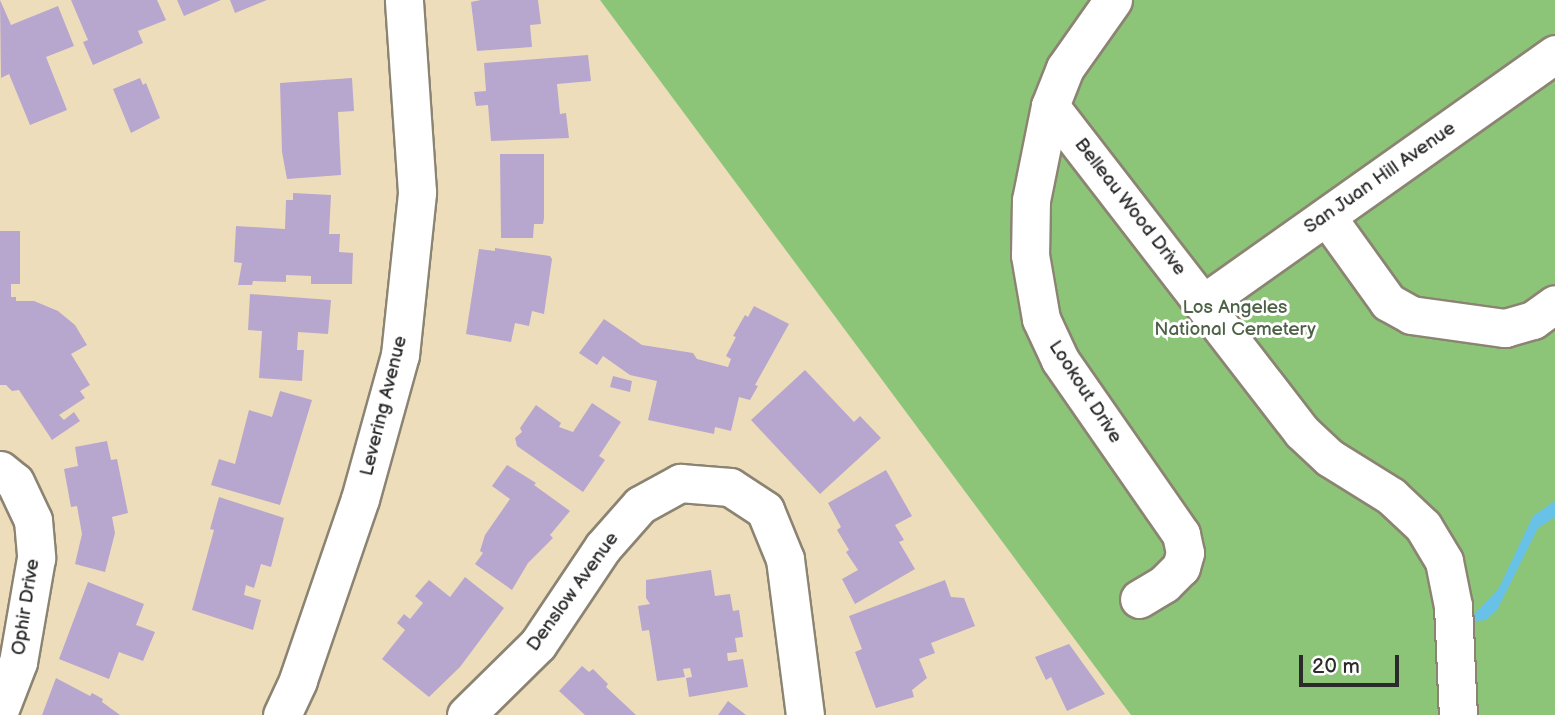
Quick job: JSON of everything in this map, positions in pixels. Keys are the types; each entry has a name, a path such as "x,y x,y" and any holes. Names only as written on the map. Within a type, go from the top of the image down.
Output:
{"street":[{"name":"Levering Avenue","path":"282,715 298,680 360,499 400,355 417,192 404,0"},
{"name":"Lookout Drive","path":"1113,0 1065,68 1050,106 1031,200 1030,256 1041,319 1060,360 1181,534 1185,553 1181,567 1174,576 1139,599"},
{"name":"San Juan Hill Avenue","path":"1205,302 1555,54"},
{"name":"Belleau Wood Drive","path":"1050,106 1205,302 1302,432 1330,458 1391,496 1423,526 1444,561 1453,606 1458,715"},
{"path":"1327,217 1388,302 1411,315 1506,328 1533,320 1555,304"},
{"name":"Ophir Drive","path":"0,470 15,482 33,520 36,558 18,662 0,709"},
{"name":"Denslow Avenue","path":"466,715 538,643 603,547 640,505 680,483 730,487 765,510 785,559 805,715"}],"green space":[{"name":"Los Angeles National Cemetery","path":"600,0 1555,0 1555,715 1131,715"}],"water":[{"path":"1555,501 1555,517 1538,528 1497,610 1486,620 1467,622 1499,588 1533,516"}],"building":[{"path":"0,0 11,25 58,6 74,46 46,57 67,110 30,125 9,74 1,78"},
{"path":"71,0 157,0 166,20 138,31 143,43 93,65 83,42 88,40"},
{"path":"177,0 221,0 184,16"},
{"path":"230,0 267,0 235,13"},
{"path":"538,0 541,24 530,25 532,47 477,51 471,2"},
{"path":"588,55 591,81 557,84 560,114 566,113 569,138 491,141 488,105 476,106 474,92 486,91 484,63"},
{"path":"140,78 143,85 146,83 160,118 131,133 113,89"},
{"path":"352,78 354,111 338,112 341,175 287,179 282,152 280,83"},
{"path":"500,154 544,154 544,218 543,224 534,224 533,238 501,238"},
{"path":"293,193 331,195 329,234 340,234 339,252 353,253 352,284 311,284 311,276 286,275 286,282 253,281 252,285 238,285 242,263 234,262 236,226 285,229 286,200 293,200"},
{"path":"0,231 20,231 20,284 11,284 11,297 16,297 16,301 34,301 58,311 75,325 87,345 71,354 90,385 80,391 85,398 59,415 64,420 74,412 80,421 52,440 19,390 12,391 6,385 0,385"},
{"path":"495,248 550,256 552,259 544,314 532,311 529,326 515,323 511,342 466,334 479,249 495,251"},
{"path":"250,294 331,300 328,334 298,332 297,350 304,350 302,381 259,378 262,331 248,330"},
{"path":"754,306 789,324 755,385 758,386 750,400 739,397 731,431 715,427 714,434 648,420 657,381 630,375 603,356 597,365 579,353 604,319 642,345 693,353 697,359 728,367 731,359 726,356 736,337 733,336 745,315 748,317"},
{"path":"805,370 854,422 860,416 881,438 820,494 751,420"},
{"path":"613,376 632,381 630,392 610,387"},
{"path":"280,391 312,400 280,505 211,485 219,459 235,464 249,410 272,417"},
{"path":"592,403 621,422 599,456 605,460 583,492 517,446 515,438 522,432 520,428 536,405 561,423 559,427 573,432"},
{"path":"107,441 111,460 117,459 128,513 112,517 115,533 105,572 75,564 82,534 77,506 71,507 64,469 78,466 75,447"},
{"path":"507,465 536,483 534,485 570,511 550,535 553,538 528,563 512,590 475,564 483,553 480,551 485,535 510,499 492,486"},
{"path":"886,470 912,516 895,525 904,540 899,542 915,569 855,604 842,579 858,570 846,552 849,550 837,530 841,527 828,503"},
{"path":"219,497 284,518 271,567 261,564 254,588 246,585 244,595 261,600 253,630 192,610 214,530 210,529"},
{"path":"711,570 715,596 730,594 733,611 739,610 743,637 735,638 737,652 727,653 728,661 743,659 748,687 689,697 686,678 692,677 690,668 683,669 685,677 657,681 649,630 642,631 638,606 650,604 646,598 646,580"},
{"path":"465,577 504,608 460,667 429,697 382,659 405,630 397,623 404,614 410,619 423,603 415,596 429,580 450,597"},
{"path":"945,580 951,597 964,598 975,626 931,643 935,653 919,659 927,678 912,690 914,697 876,708 855,652 862,649 849,616"},
{"path":"88,582 144,604 136,625 155,632 143,661 119,652 109,679 59,659"},
{"path":"1069,644 1105,694 1067,711 1051,677 1046,680 1035,657"},
{"path":"582,666 589,672 593,669 608,684 606,687 636,715 585,715 559,691"},
{"path":"56,678 90,696 92,693 103,699 102,702 120,715 42,715"},
{"path":"728,701 746,715 718,715"}]}
